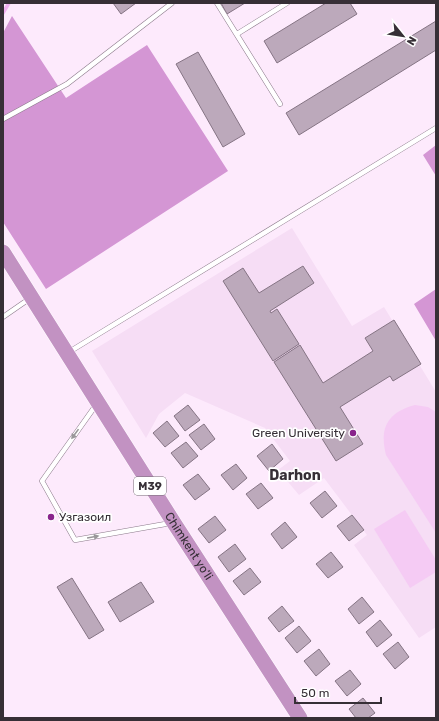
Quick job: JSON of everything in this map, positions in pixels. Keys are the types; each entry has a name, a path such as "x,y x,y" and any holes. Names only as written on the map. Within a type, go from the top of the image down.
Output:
{"highway":[{"name":"Chimkent yo‘li","path":"3,252 174,523 300,718"}],"lane":[{"path":"3,119 67,84 172,3"},
{"path":"217,3 280,104"},
{"path":"237,34 287,3"},
{"path":"68,353 436,128"},
{"path":"3,317 32,297"},
{"path":"98,402 42,481 75,540 174,523"}],"shaded area":[{"path":"12,16 66,98 147,45 228,171 46,289 3,222 3,33"},
{"path":"436,145 436,176 423,155"},
{"name":"Green University","path":"292,228 352,326 384,307 436,392 436,627 419,638 354,545 367,535 324,478 299,495 278,470 290,461 265,428 185,393 159,414 146,438 92,351"},
{"path":"436,289 436,341 414,304"},
{"path":"415,405 428,407 436,412 436,533 386,455 384,445 385,429 388,422 398,412"},
{"path":"405,510 436,560 436,572 410,588 374,529"}],"building":[{"path":"113,3 136,3 121,14"},
{"path":"221,3 245,3 227,14"},
{"path":"326,3 350,3 357,14 277,63 264,41"},
{"path":"436,21 436,50 299,135 286,113"},
{"path":"198,52 245,134 223,147 176,64"},
{"path":"303,266 314,283 270,311 271,313 277,309 299,344 273,361 223,281 243,268 259,293"},
{"path":"394,320 421,364 393,381 390,376 340,407 363,444 336,461 274,362 300,345 323,383 373,351 365,338"},
{"path":"188,405 200,420 185,431 174,416"},
{"path":"167,421 179,436 165,447 153,433"},
{"path":"204,424 215,439 201,450 189,435"},
{"path":"186,442 198,456 183,468 171,453"},
{"path":"272,444 283,459 269,471 257,456"},
{"path":"236,464 247,478 233,490 221,475"},
{"path":"198,474 210,489 195,500 183,485"},
{"path":"261,483 273,498 258,509 246,494"},
{"path":"325,491 337,506 322,518 310,503"},
{"path":"352,515 364,530 349,541 337,526"},
{"path":"215,516 226,530 209,543 198,529"},
{"path":"285,522 297,537 282,549 271,534"},
{"path":"235,544 246,559 229,572 218,557"},
{"path":"331,552 343,567 328,578 316,564"},
{"path":"250,568 261,582 244,595 233,581"},
{"path":"72,578 104,630 89,639 57,587"},
{"path":"141,582 154,602 120,622 108,602"},
{"path":"362,597 374,612 359,624 348,609"},
{"path":"282,606 294,621 279,632 268,618"},
{"path":"380,620 392,635 377,647 366,632"},
{"path":"299,626 311,641 297,653 285,638"},
{"path":"398,642 409,657 395,669 383,654"},
{"path":"319,649 330,664 316,676 304,661"},
{"path":"350,670 361,684 347,696 335,681"},
{"path":"363,698 375,713 368,718 356,718 349,709"}],"waterway":[{"path":"3,13 9,3"}],"place":[{"name":"Green University","path":"353,433"},
{"name":"Узгазоил","path":"51,517"}],"district":[{"name":"Darhon","path":"295,475"}]}
